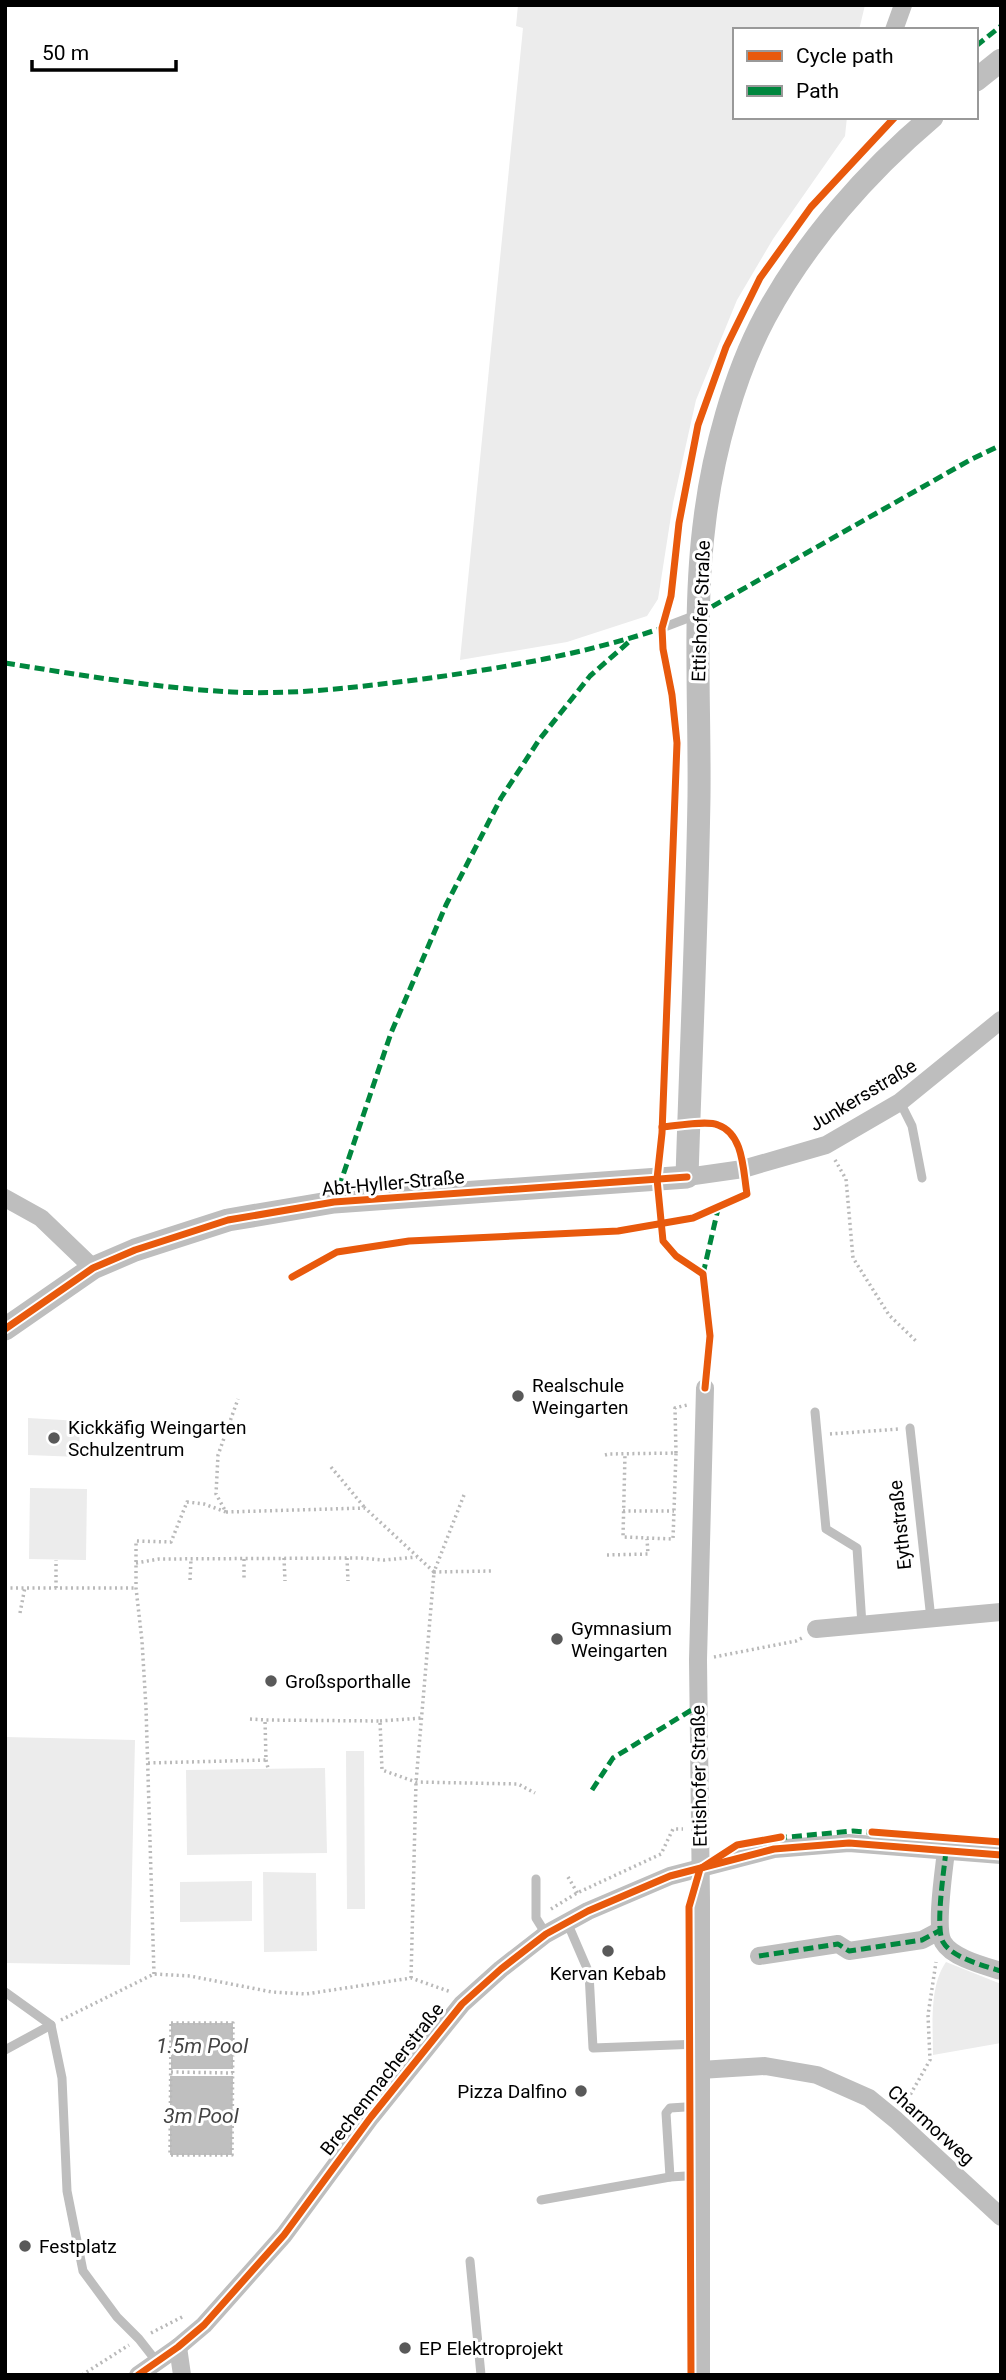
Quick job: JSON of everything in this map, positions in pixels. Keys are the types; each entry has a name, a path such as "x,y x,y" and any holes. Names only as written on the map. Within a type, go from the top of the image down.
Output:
{"street":[{"path":"895,28 903,5"},
{"path":"978,78 1001,60"},
{"name":"Ettishofer Straße","path":"687,1177 699,796 699,614 705,519 717,451 736,387 765,317 802,257 864,182 925,120"},
{"name":"Junkersstraße","path":"687,1177 743,1169 826,1145 900,1102 1001,1020"},
{"name":"Abt-Hyller-Straße","path":"5,1329 93,1268 135,1250 228,1220 334,1202 687,1177"},
{"path":"5,1198 41,1218 93,1268"},
{"name":"Ettishofer Straße","path":"701,2375 698,1660 705,1395"},
{"path":"816,1629 1001,1612"},
{"name":"Brechenmacherstraße","path":"138,2375 204,2325 284,2235 371,2117 461,2004 546,1934 587,1911 670,1876 774,1849 837,1844 917,1847 1001,1855"},
{"path":"942,1938 946,1851"},
{"path":"759,1956 838,1944 849,1951 942,1938 970,1961 1001,1971"},
{"name":"Charmorweg","path":"700,2070 765,2066 817,2075 869,2098 1001,2217"},
{"path":"178,2347 182,2375"}],"lane":[{"path":"662,628 699,614"},
{"path":"900,1102 912,1126 922,1178"},
{"path":"815,1412 826,1529 857,1548 862,1625"},
{"name":"Eythstraße","path":"910,1428 931,1619"},
{"path":"536,1880 536,1917 546,1934"},
{"path":"567,1922 589,1973 593,2048 700,2044"},
{"path":"5,1992 51,2025 62,2078 67,2191 83,2271 117,2317 157,2362"},
{"path":"5,2050 51,2025"},
{"path":"670,2178 666,2113 670,2108 701,2106"},
{"path":"541,2200 702,2175"},
{"path":"470,2261 481,2375"}],"path":[{"path":"826,1145 846,1180 853,1258 889,1315 917,1342"},
{"path":"625,1454 623,1537 673,1539 675,1408 705,1395"},
{"path":"226,1512 216,1494 218,1455 239,1399"},
{"path":"817,1435 910,1428"},
{"path":"605,1455 676,1453"},
{"path":"331,1467 365,1508 434,1572 492,1571"},
{"path":"411,1979 416,1782 434,1572 464,1495"},
{"path":"154,1974 148,1763 142,1641 136,1588 136,1541 171,1542 187,1502 204,1504 226,1512 365,1508"},
{"path":"624,1511 674,1511"},
{"path":"607,1555 648,1554 647,1539"},
{"path":"136,1563 159,1559 384,1560 418,1557"},
{"path":"284,1558 285,1581"},
{"path":"347,1558 348,1581"},
{"path":"190,1580 191,1559"},
{"path":"244,1559 244,1580"},
{"path":"56,1560 56,1588"},
{"path":"20,1613 25,1587"},
{"path":"5,1588 136,1588"},
{"path":"698,1660 796,1641 816,1629"},
{"path":"250,1719 380,1721 422,1718"},
{"path":"265,1720 268,1769"},
{"path":"380,1721 382,1770 416,1782 518,1784 535,1793"},
{"path":"148,1763 267,1760"},
{"path":"896,2120 930,2060 928,2015 937,1953 942,1938"},
{"path":"51,2025 154,1974 190,1976 272,1992 306,1994 411,1979 449,1991 461,2004"},
{"path":"171,2023 233,2024 233,2073 232,2155 170,2155 171,2023"},
{"path":"170,2072 233,2073"},
{"path":"82,2375 139,2339"}],"shaded area":[{"path":"518,5 865,5 859,28 733,28 733,119 847,119 845,136 773,239 737,300 696,400 673,503 658,599 647,616 567,642 460,660 523,28 516,26"},
{"name":"Kickkäfig Weingarten Schulzentrum","path":"28,1418 80,1421 79,1457 28,1455"},
{"path":"30,1488 87,1489 86,1560 29,1559"},
{"path":"5,1737 135,1740 130,1965 5,1963"},
{"path":"346,1751 364,1751 365,1909 347,1909"},
{"path":"325,1768 327,1853 187,1855 186,1770"},
{"path":"263,1872 316,1873 317,1951 264,1952"},
{"path":"252,1881 252,1921 180,1922 180,1882"},
{"path":"946,1962 1001,1984 1001,2043 933,2055 934,1994"}],"water":[{"name":"1.5m Pool","path":"171,2023 233,2023 233,2069 171,2069"},
{"name":"3m Pool","path":"170,2076 233,2076 232,2155 170,2155"}],"marked path":[{"path":"978,44 1001,26"},
{"path":"699,614 1001,445"},
{"path":"5,663 175,687 256,693 304,691 423,679 513,665 574,653 662,628"},
{"path":"334,1202 391,1033 446,905 501,798 539,740 590,676 631,640"},
{"path":"703,1274 718,1209"},
{"path":"592,1790 613,1758 698,1706"},
{"path":"777,1838 853,1831 879,1833"},
{"path":"946,1851 940,1912 943,1942 961,1957 1001,1971"},
{"path":"759,1956 838,1944 849,1951 922,1940 939,1931"}],"cycle path":[{"path":"705,1388 710,1336 703,1274 676,1256 663,1241 657,1179 662,1133 677,743 662,628 671,596 679,523 698,425 726,347 760,278 811,207 893,119"},
{"path":"292,1277 337,1252 409,1241 618,1231 693,1218 747,1194 741,1154 733,1136 727,1130 707,1123 662,1127"},
{"path":"5,1329 93,1268 135,1250 228,1220 334,1202 687,1177"},
{"path":"872,1832 1001,1842"},
{"path":"691,2375 689,1907 700,1869 737,1845 781,1837"},
{"path":"138,2375 204,2325 284,2235 371,2117 462,2004 546,1934 588,1911 670,1876 774,1849 849,1843 1001,1855"}],"place":[{"name":"Realschule Weingarten","path":"518,1396"},
{"name":"Kickkäfig Weingarten Schulzentrum","path":"54,1438"},
{"name":"Gymnasium Weingarten","path":"557,1639"},
{"name":"Großsporthalle","path":"271,1681"},
{"name":"Kervan Kebab","path":"608,1951"},
{"name":"Pizza Dalfino","path":"581,2091"},
{"name":"Festplatz","path":"25,2246"},
{"name":"EP Elektroprojekt","path":"405,2348"}]}
